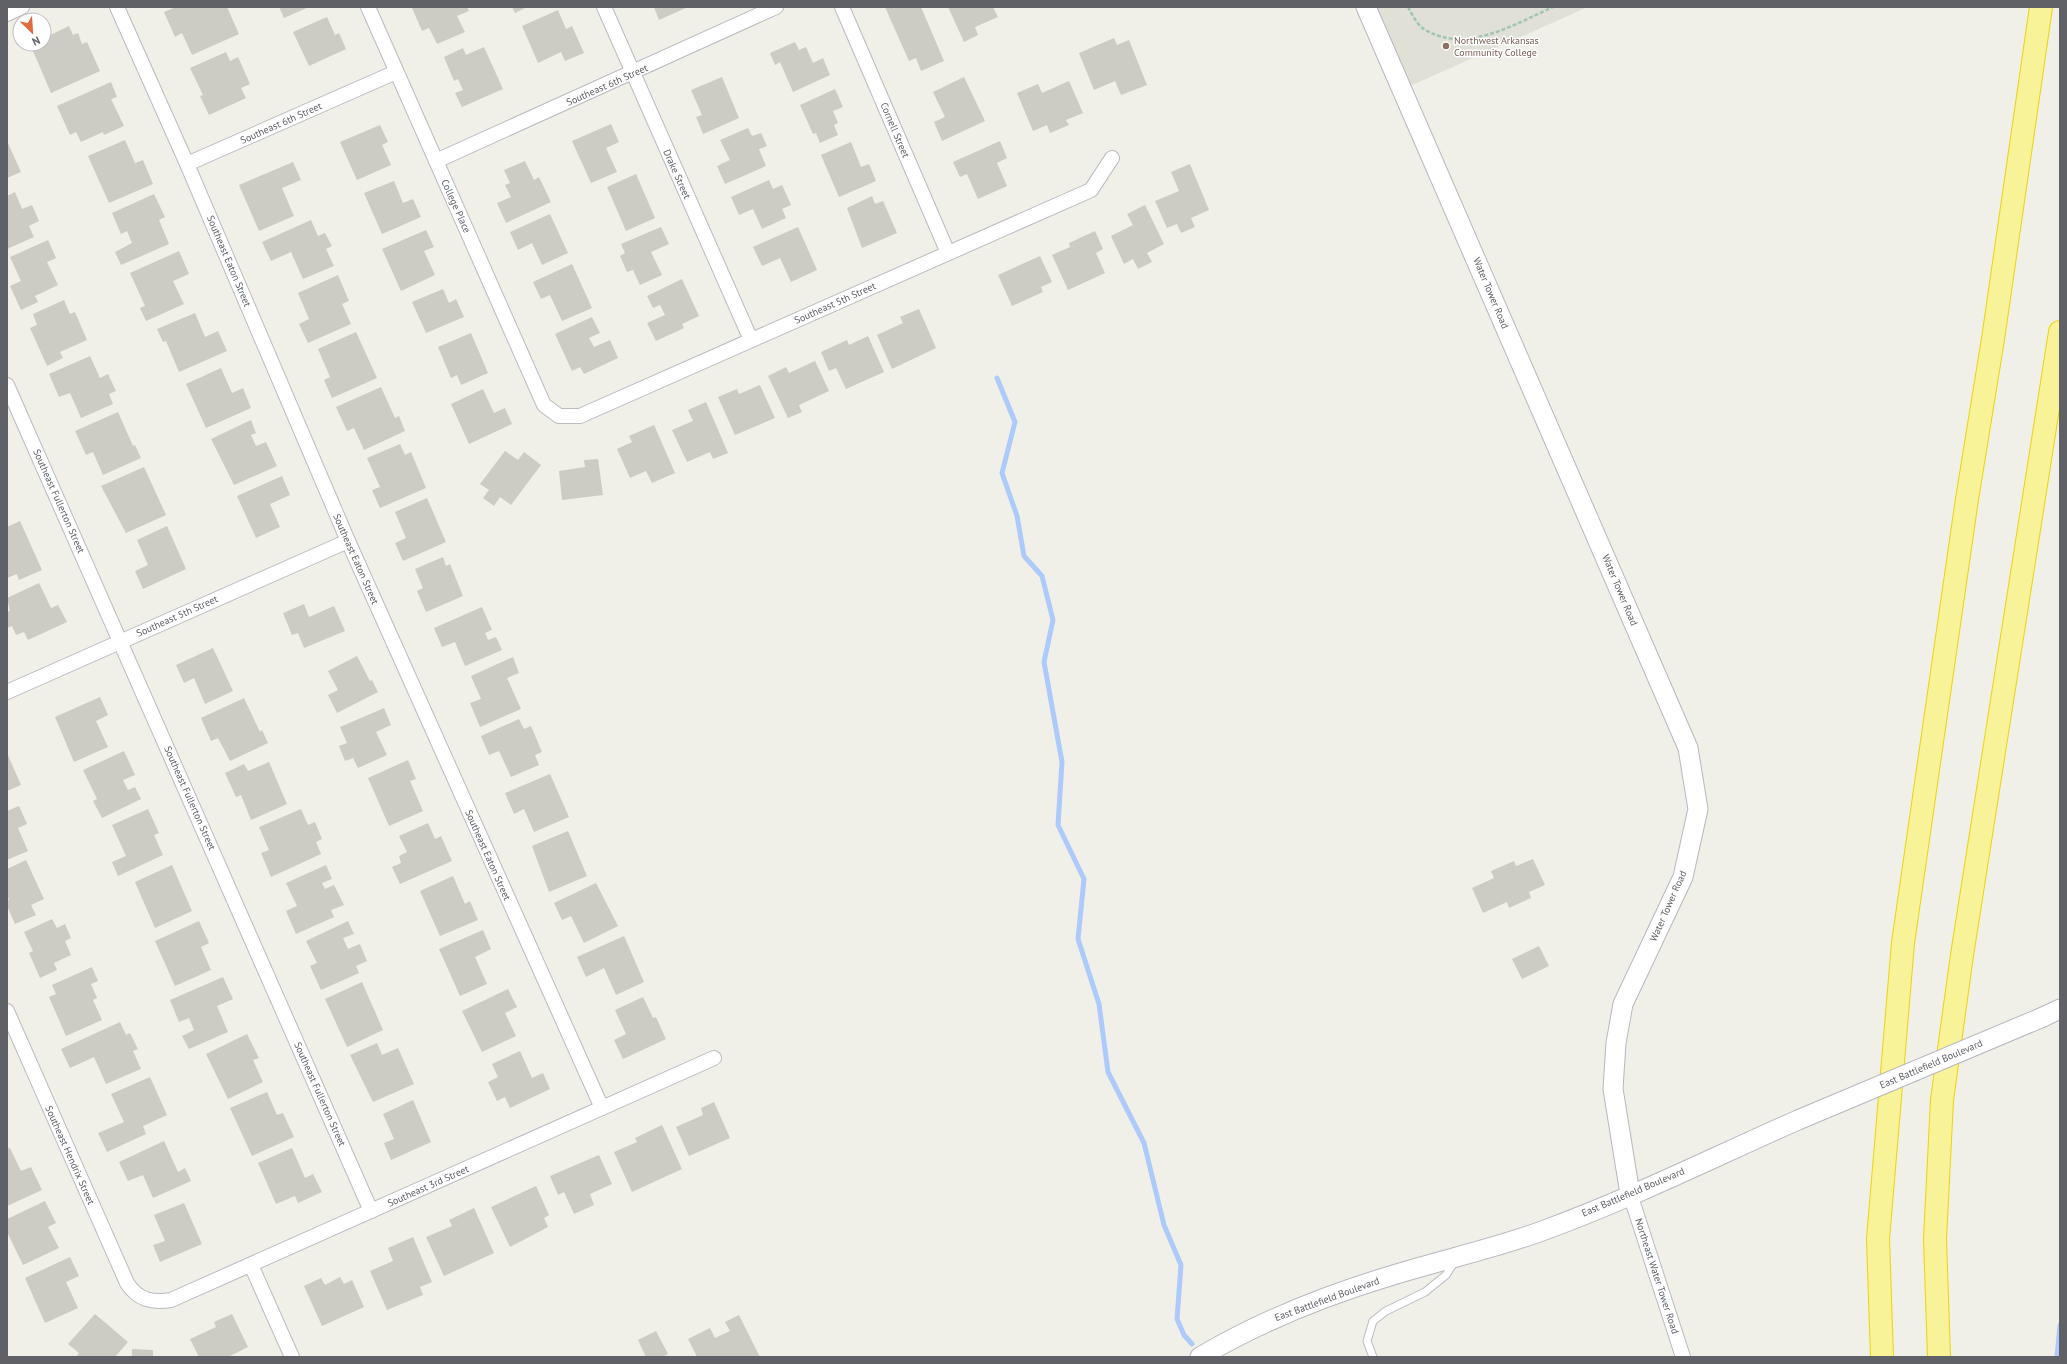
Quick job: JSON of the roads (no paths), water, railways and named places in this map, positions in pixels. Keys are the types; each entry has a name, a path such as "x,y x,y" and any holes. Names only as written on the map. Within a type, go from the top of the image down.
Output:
{"highway":[{"path":"1882,1357 1878,1238 1903,943 1966,499 1993,340 2039,13"},
{"path":"1939,1357 1936,1239 1942,1100 1962,955 2060,332"}],"street":[{"path":"7,14 22,7"},
{"name":"Southeast Eaton Street","path":"117,7 187,164 348,541 602,1108"},
{"name":"College Place","path":"368,7 544,405"},
{"name":"Drake Street","path":"604,7 751,340"},
{"name":"Southeast 6th Street","path":"436,161 776,7"},
{"name":"Cornell Street","path":"842,7 948,253"},
{"name":"Water Tower Road","path":"1366,7 1688,748 1698,809 1683,877 1623,1004 1616,1043 1613,1089 1630,1194"},
{"name":"Southeast 6th Street","path":"187,164 396,72"},
{"name":"Southeast 5th Street","path":"544,405 559,416 580,416 1091,190 1112,158"},
{"name":"Southeast Fullerton Street","path":"7,385 371,1211"},
{"name":"Southeast 5th Street","path":"7,692 348,541"},
{"name":"East Battlefield Boulevard","path":"1200,1357 1292,1310 1390,1276 1458,1258 1543,1230 2060,1009"},
{"name":"Southeast Hendrix Street","path":"7,1011 122,1273 132,1291 139,1296"},
{"name":"Southeast 3rd Street","path":"139,1296 150,1301 171,1300 714,1058"},
{"name":"Northeast Water Tower Road","path":"1630,1194 1683,1357"},
{"path":"251,1265 292,1357"}],"lane":[{"path":"1373,1357 1367,1341 1373,1321 1386,1311 1424,1292 1446,1275 1458,1258"}],"waterway":[{"path":"997,378 1015,422 1002,473 1017,516 1024,556 1042,576 1053,620 1044,662 1062,762 1058,825 1084,879 1078,939 1099,1004 1108,1072 1144,1143 1164,1225 1181,1265 1177,1319 1184,1335 1192,1344"},
{"path":"2057,1357 2060,1325"}],"place":[{"name":"Northwest Arkansas Community College","path":"1446,46"}]}
